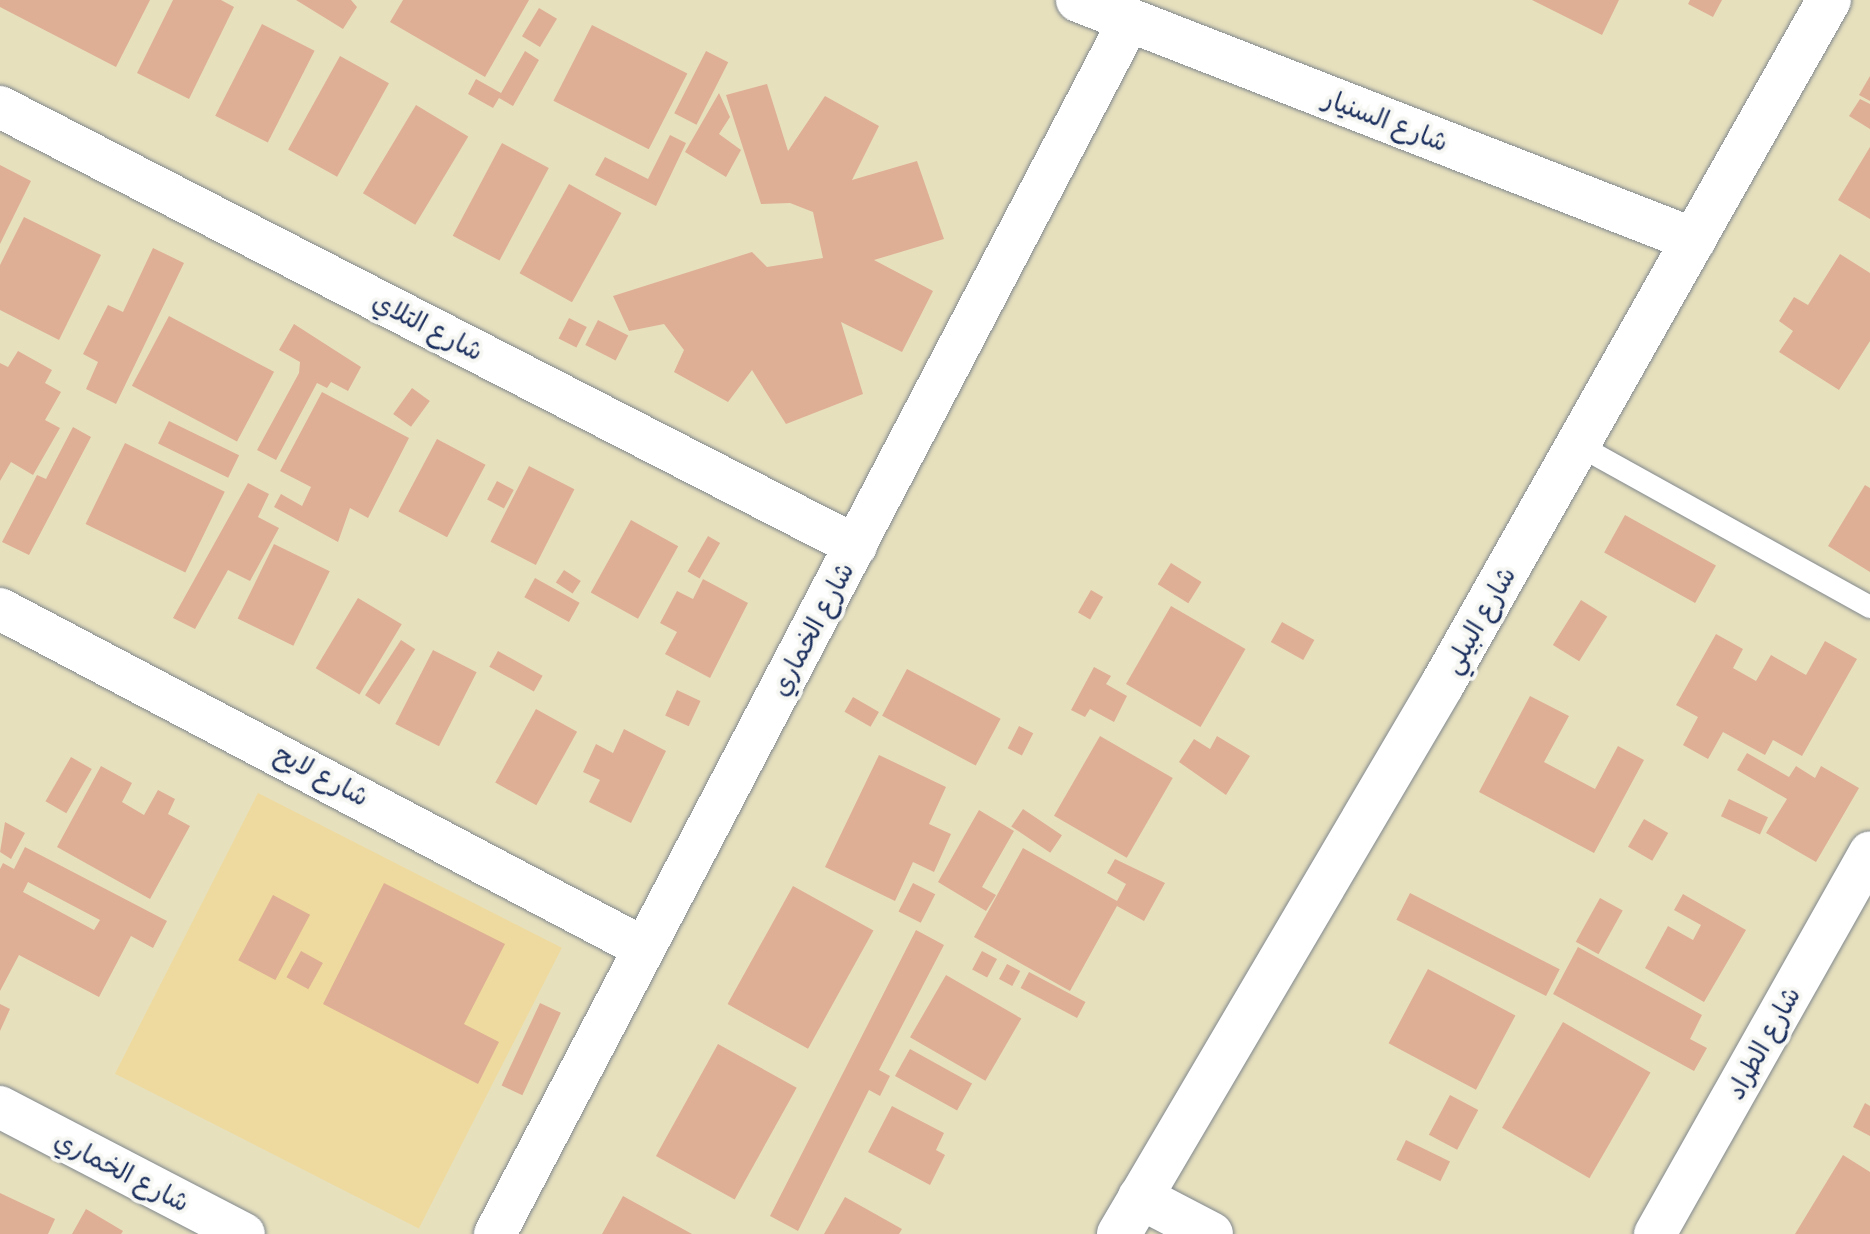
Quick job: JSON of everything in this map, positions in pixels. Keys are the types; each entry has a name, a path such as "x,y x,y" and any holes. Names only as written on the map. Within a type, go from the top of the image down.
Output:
{"street":[{"name":"شارع السنيار","path":"1078,0 1128,23 1694,240"},
{"name":"شارع البيلي","path":"1119,1234 1578,445 1829,0"},
{"name":"شارع الخماري","path":"495,1234 642,947 856,546 1128,23"},
{"name":"شارع التلاي","path":"0,107 856,546"},
{"name":"شارع لايح","path":"0,609 642,947"},
{"name":"شارع الطراد","path":"1655,1234 1870,852"},
{"name":"شارع الخماري","path":"0,1107 244,1234"},
{"path":"1140,1197 1211,1234"}],"lane":[{"path":"1578,445 1870,607"}],"sand":[{"path":"258,793 562,948 419,1228 115,1074"}],"building":[{"path":"0,0 150,0 116,67 0,7"},
{"path":"173,0 221,0 234,7 189,99 137,73"},
{"path":"296,0 351,0 357,7 343,29"},
{"path":"403,0 529,0 485,77 390,22"},
{"path":"1532,0 1619,0 1602,35"},
{"path":"1690,0 1722,0 1713,17 1688,4"},
{"path":"539,8 557,19 540,47 522,36"},
{"path":"262,24 315,51 268,143 215,116"},
{"path":"592,25 687,74 649,149 553,101"},
{"path":"525,51 539,60 513,106 499,98 493,108 468,94 476,79 501,93"},
{"path":"706,51 728,62 696,125 674,113"},
{"path":"340,56 389,83 337,177 288,150"},
{"path":"1870,76 1870,101 1859,95"},
{"path":"767,84 788,151 825,96 879,126 852,180 917,161 944,239 874,260 933,291 902,352 841,322 863,394 786,424 752,370 728,402 674,372 684,350 664,324 629,331 613,296 752,252 767,267 823,258 813,212 790,203 761,204 726,95"},
{"path":"719,93 730,117 719,134 741,150 726,177 685,152"},
{"path":"1860,99 1870,104 1870,129 1849,116"},
{"path":"416,105 468,136 415,225 363,193"},
{"path":"670,135 686,143 656,206 595,175 605,157 648,179"},
{"path":"502,143 549,168 500,261 453,236"},
{"path":"1870,147 1870,219 1838,200"},
{"path":"0,165 31,181 0,244"},
{"path":"569,184 621,213 572,302 520,273"},
{"path":"24,217 101,255 59,340 0,310 0,265"},
{"path":"153,248 184,263 116,404 86,389 98,362 83,354 108,305 123,312"},
{"path":"1840,254 1870,273 1870,341 1839,390 1779,352 1793,331 1779,321 1794,297 1808,305"},
{"path":"169,316 274,372 237,442 132,386"},
{"path":"569,318 587,327 576,348 559,338"},
{"path":"598,320 628,335 616,360 585,345"},
{"path":"294,324 361,367 348,391 331,382 327,388 317,383 276,460 257,450 299,373 300,362 279,350"},
{"path":"18,351 52,370 45,383 61,392 45,420 60,428 33,475 11,462 0,481 0,363 8,367"},
{"path":"412,388 430,401 411,427 393,414"},
{"path":"322,392 409,438 368,518 350,508 338,542 274,507 281,494 302,506 311,487 280,471"},
{"path":"169,421 239,455 228,478 158,443"},
{"path":"73,427 91,437 29,555 2,542 37,475 46,479"},
{"path":"437,439 486,465 447,537 399,511"},
{"path":"125,443 225,492 185,573 86,524"},
{"path":"529,466 574,489 536,565 490,542"},
{"path":"497,481 514,490 504,508 487,500"},
{"path":"248,483 269,494 258,517 279,528 250,581 228,570 195,629 173,618"},
{"path":"1865,485 1870,488 1870,572 1828,546"},
{"path":"1625,515 1716,565 1695,603 1604,553"},
{"path":"631,520 678,546 638,619 591,593"},
{"path":"708,536 720,543 700,579 688,572"},
{"path":"274,544 330,571 293,646 238,619"},
{"path":"1171,563 1202,582 1188,603 1158,584"},
{"path":"564,570 581,581 573,593 556,583"},
{"path":"535,578 580,603 569,622 524,597"},
{"path":"703,579 748,603 710,678 665,654 677,632 660,623 677,591 693,599"},
{"path":"1091,590 1103,597 1090,620 1078,613"},
{"path":"358,598 402,624 359,695 316,668"},
{"path":"1581,600 1607,616 1579,661 1553,645"},
{"path":"1171,606 1245,649 1200,727 1126,684"},
{"path":"1282,622 1314,640 1303,660 1271,642"},
{"path":"1716,634 1743,649 1733,668 1756,681 1771,655 1806,675 1825,641 1857,659 1802,756 1773,740 1765,755 1723,732 1708,759 1683,745 1698,717 1676,705"},
{"path":"401,640 415,649 379,705 365,695"},
{"path":"433,650 477,672 439,746 395,724"},
{"path":"498,651 543,676 534,691 489,667"},
{"path":"1094,667 1111,676 1106,684 1127,696 1114,722 1090,709 1085,717 1071,710"},
{"path":"907,669 1001,719 976,766 882,716"},
{"path":"677,690 701,701 689,726 665,715"},
{"path":"1530,696 1569,716 1544,762 1595,789 1618,746 1644,760 1594,853 1479,792"},
{"path":"853,697 879,712 870,727 844,712"},
{"path":"536,709 577,732 536,805 495,782"},
{"path":"1019,726 1033,733 1022,756 1008,748"},
{"path":"624,729 666,751 631,823 589,802 600,780 583,772 596,744 613,753"},
{"path":"1100,736 1173,778 1127,858 1054,816"},
{"path":"1217,736 1250,756 1226,795 1179,762 1194,739 1210,749"},
{"path":"1747,753 1789,777 1796,766 1815,778 1821,766 1859,788 1816,862 1766,833 1787,799 1737,770"},
{"path":"879,755 946,787 929,824 951,834 934,872 913,862 895,901 825,867"},
{"path":"71,757 92,769 66,813 46,801"},
{"path":"101,766 132,783 122,802 144,815 158,790 175,799 168,814 190,826 150,899 57,847"},
{"path":"1729,799 1768,817 1760,834 1721,816"},
{"path":"1023,809 1062,835 1050,853 1011,826"},
{"path":"979,810 1014,831 982,887 996,895 986,911 938,882"},
{"path":"1644,819 1668,833 1652,861 1628,847"},
{"path":"5,822 25,833 11,859 0,852"},
{"path":"25,847 167,921 153,948 131,936 99,997 19,955 0,991 0,869 3,863 14,869","holes":["28,882 100,920 94,930 23,892"]},
{"path":"1023,848 1117,901 1126,884 1107,873 1115,859 1165,883 1144,921 1117,906 1070,991 974,937"},
{"path":"384,883 505,944 464,1024 499,1042 478,1084 323,1004"},
{"path":"913,883 935,894 921,923 898,912"},
{"path":"793,886 873,931 808,1049 728,1004"},
{"path":"1410,893 1560,969 1546,996 1396,920"},
{"path":"1683,894 1746,930 1704,1002 1645,968 1668,926 1693,940 1701,925 1674,910"},
{"path":"273,895 310,915 275,980 238,960"},
{"path":"1600,898 1623,911 1598,954 1576,942"},
{"path":"916,930 944,945 879,1070 890,1076 880,1096 869,1090 798,1231 770,1216"},
{"path":"1578,947 1702,1015 1690,1039 1707,1048 1694,1071 1553,994"},
{"path":"301,951 323,963 308,989 286,977"},
{"path":"982,951 997,959 987,978 972,970"},
{"path":"1007,964 1020,971 1012,986 999,979"},
{"path":"1428,969 1515,1015 1476,1090 1389,1043"},
{"path":"1029,972 1086,1002 1077,1018 1021,988"},
{"path":"946,975 1021,1018 985,1081 910,1037"},
{"path":"540,1003 561,1013 522,1095 502,1085"},
{"path":"0,1004 10,1009 0,1031"},
{"path":"1563,1022 1650,1072 1589,1178 1502,1128"},
{"path":"718,1044 797,1088 735,1200 656,1156"},
{"path":"910,1049 972,1083 957,1111 895,1076"},
{"path":"1450,1095 1478,1110 1457,1150 1429,1135"},
{"path":"1865,1103 1870,1106 1870,1136 1853,1127"},
{"path":"892,1106 944,1133 936,1150 945,1155 930,1185 868,1152"},
{"path":"1406,1140 1450,1161 1440,1181 1396,1160"},
{"path":"1843,1155 1870,1172 1870,1234 1795,1234"},
{"path":"0,1193 55,1219 48,1234 0,1234"},
{"path":"623,1196 692,1234 602,1234"},
{"path":"845,1197 902,1229 899,1234 824,1234"},
{"path":"86,1209 123,1231 121,1234 72,1234"}]}
